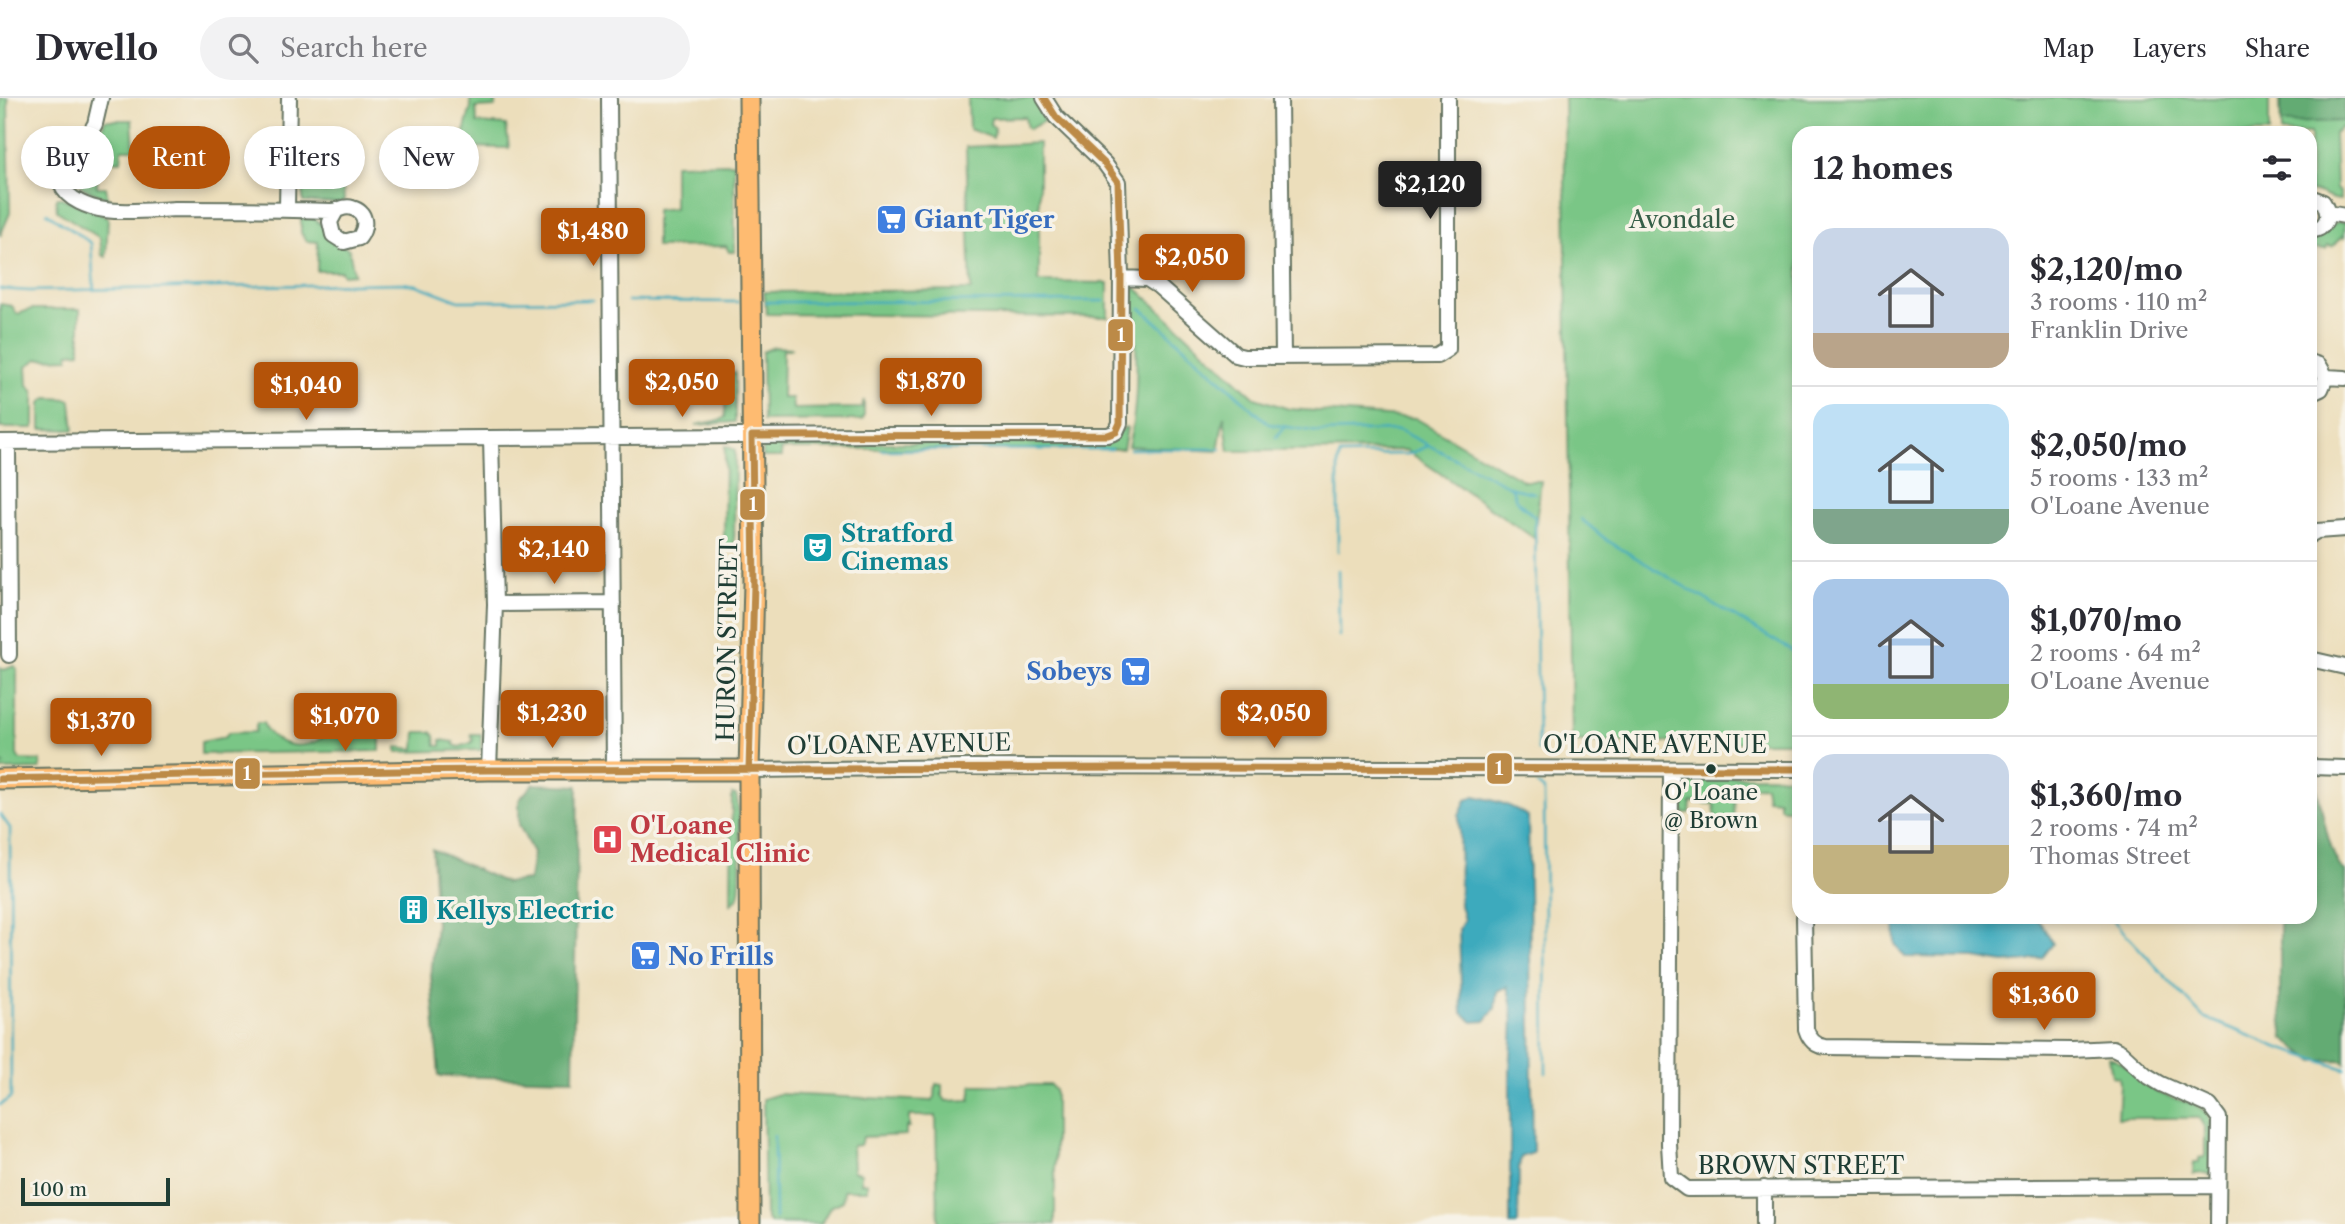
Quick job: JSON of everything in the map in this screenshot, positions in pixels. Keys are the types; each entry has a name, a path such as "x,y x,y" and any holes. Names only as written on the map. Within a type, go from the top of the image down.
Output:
{"main road":[{"name":"HURON STREET","path":"750,98 754,584 749,770 750,1224"},
{"name":"O'LOANE AVENUE","path":"0,779 489,770 749,770"}],"street":[{"path":"102,98 95,124 61,184 64,192 77,201 105,210 287,208 335,211"},
{"path":"287,208 289,98"},
{"path":"609,98 614,771"},
{"path":"9,655 4,442 1108,436 1116,432 1120,423 1121,278 1118,183 1105,164 1056,117 1044,98"},
{"path":"1280,98 1283,356"},
{"path":"1121,278 1147,279 1236,355 1244,357 1437,356 1446,352 1448,98"},
{"path":"2317,200 2323,202 2328,213 2325,223 2317,229"},
{"path":"2328,213 2345,216"},
{"path":"2317,364 2326,377"},
{"path":"2326,377 2345,378"},
{"path":"2317,391 2321,389 2326,377"},
{"path":"489,770 495,604 491,438"},
{"path":"2317,531 2345,530"},
{"path":"495,604 613,603"},
{"path":"2317,661 2345,667"},
{"name":"O'LOANE AVENUE","path":"749,770 963,767 1792,769"},
{"path":"2317,767 2345,768"},
{"name":"BROWN STREET","path":"1671,769 1671,1177 1687,1189 2217,1186"},
{"path":"1804,924 1806,1029 1816,1045 1826,1048 2072,1051 2113,1048 2161,1084 2204,1103 2219,1118 2218,1224"},
{"path":"1764,1188 1764,1224"}],"green space":[{"path":"0,98 8,98 10,213 0,236"},
{"path":"470,98 497,98 495,107 476,108 477,123 506,125 509,148 479,147 479,126 466,126 471,107"},
{"path":"968,98 1037,98 1044,121 1029,129 1025,117 991,118 990,124 995,128 993,138 969,129"},
{"name":"Avondale","path":"1564,98 2269,98 2269,126 1792,126 1792,742 1572,742"},
{"path":"2280,98 2345,98 2345,125 2334,133 2336,189 2340,192 2340,200 2317,193 2317,126 2281,126"},
{"path":"2281,98 2345,98 2345,121 2281,123"},
{"path":"105,120 132,120 132,126 128,126 128,149 122,149 121,161 114,161 114,126 103,126"},
{"path":"1039,143 1039,282 1108,283 1108,317 767,314 764,292 971,290 966,147"},
{"path":"734,163 735,252 729,252 726,246 656,247 656,210 674,208 674,164"},
{"path":"85,189 106,189 108,199"},
{"path":"303,189 321,189 325,192 343,189 344,201 339,203 303,202"},
{"path":"56,198 108,217 106,257 102,255 100,238 57,211"},
{"path":"311,217 349,249 354,274 317,271 318,242 307,241 301,233 301,218"},
{"path":"2337,222 2345,222 2344,238 2332,246 2327,245 2326,249 2317,248 2317,232"},
{"path":"1133,285 1255,398 1289,409 1415,418 1524,481 1541,481 1534,538 1406,450 1229,451 1224,416 1218,451 1128,446 1136,387"},
{"path":"0,304 12,306 17,314 32,309 80,309 80,352 69,353 69,358 38,359 27,366 28,385 34,392 34,428 0,428"},
{"path":"774,347 792,348 783,350 782,398 792,398 793,409 862,408 864,400 862,420 763,421 762,352"},
{"path":"735,372 735,422 696,425 725,417 726,375"},
{"path":"47,398 69,399 74,430 41,429 41,403"},
{"path":"1125,427 1123,449 784,449 781,450 782,457 763,457 763,448 771,443 1103,443 1111,440"},
{"path":"725,446 735,450 734,547 725,547 724,544"},
{"path":"14,666 17,669 17,755 20,760 41,761 40,769 0,770 0,764 3,764 0,761 0,668 4,670"},
{"path":"334,722 341,723 343,730 380,732 380,751 201,754 201,742 225,737 228,733 255,732 257,723 263,723 269,733 278,740 299,745 320,739"},
{"path":"416,732 432,732 436,746 441,746 441,740 454,742 454,745 459,747 471,743 471,734 481,734 481,750 397,752 397,747 415,749"},
{"path":"1792,778 1792,809 1779,806 1779,800 1767,799 1765,786 1735,787 1734,822 1716,822 1714,804 1691,802 1690,813 1683,813 1683,782 1675,783 1676,779"},
{"path":"533,784 578,786 573,1079 439,1076 431,976 436,923 432,849 506,883 529,880 533,853 519,825 519,800"},
{"path":"2317,790 2331,846 2339,866 2345,872 2345,1063 2341,1060 2314,1061 2284,1039 2280,1005 2280,924 2317,924"},
{"path":"732,794 736,795 737,803 740,862 738,896 731,904"},
{"path":"2109,1057 2122,1063 2153,1090 2197,1106 2208,1115 2212,1128 2210,1147 2213,1147 2210,1176 2208,1173 2193,1174 2194,1163 2199,1163 2199,1158 2205,1157 2205,1128 2199,1118 2118,1118 2119,1077 2112,1076"},
{"path":"936,1084 942,1085 942,1095 946,1101 970,1100 972,1085 1050,1085 1055,1090 1055,1224 938,1224 936,1116 909,1116 906,1135 863,1137 860,1145 852,1146 853,1171 861,1173 861,1183 867,1183 867,1190 844,1190 843,1201 830,1207 821,1224 769,1223 765,1214 763,1099 779,1094 932,1101"}],"water":[{"path":"1475,796 1509,806 1528,817 1533,1153 1521,1157 1518,1224 1510,1224 1510,1071 1513,1018 1507,987 1497,991 1495,1008 1485,1021 1473,1022 1462,1013 1459,929 1464,920 1460,905 1459,815 1466,800"},
{"path":"1894,924 2042,924 2053,944 2043,957 2004,963 1975,958 1905,957 1895,944"}],"waterway":[{"path":"47,213 91,243 94,290"},
{"path":"0,289 29,291 401,283 417,285 459,301 593,300"},
{"path":"628,301 738,302"},
{"path":"766,302 1104,301"},
{"path":"1141,308 1269,424 1318,432 1399,430 1512,488 1534,493"},
{"path":"1276,437 1285,427"},
{"path":"1338,551 1340,455 1409,454 1428,446"},
{"path":"881,450 1112,449"},
{"path":"1130,449 1221,449"},
{"path":"1512,488 1516,500 1535,517 1538,751"},
{"path":"1581,519 1608,541 1792,651"},
{"path":"1338,570 1339,636"},
{"path":"1538,785 1544,790 1546,1073"},
{"path":"0,814 10,828 11,1097 0,1105"},
{"path":"2117,924 2203,1017 2280,1048 2345,1069"},
{"path":"774,1136 775,1218"}],"transit line":[{"name":"1","path":"749,770 754,584 752,436 1108,435 1116,432 1120,423 1121,275 1118,182 1105,164 1056,117 1044,98"},
{"name":"1","path":"0,779 366,771 652,769 1792,769"}],"place":[{"name":"Giant Tiger","path":"891,219"},
{"name":"Stratford Cinemas","path":"818,547"},
{"name":"Sobeys","path":"1135,671"},
{"name":"O' Loane @ Brown","path":"1711,769"},
{"name":"O'Loane Medical Clinic","path":"607,839"},
{"name":"Kellys Electric","path":"413,910"},
{"name":"No Frills","path":"645,956"}]}
